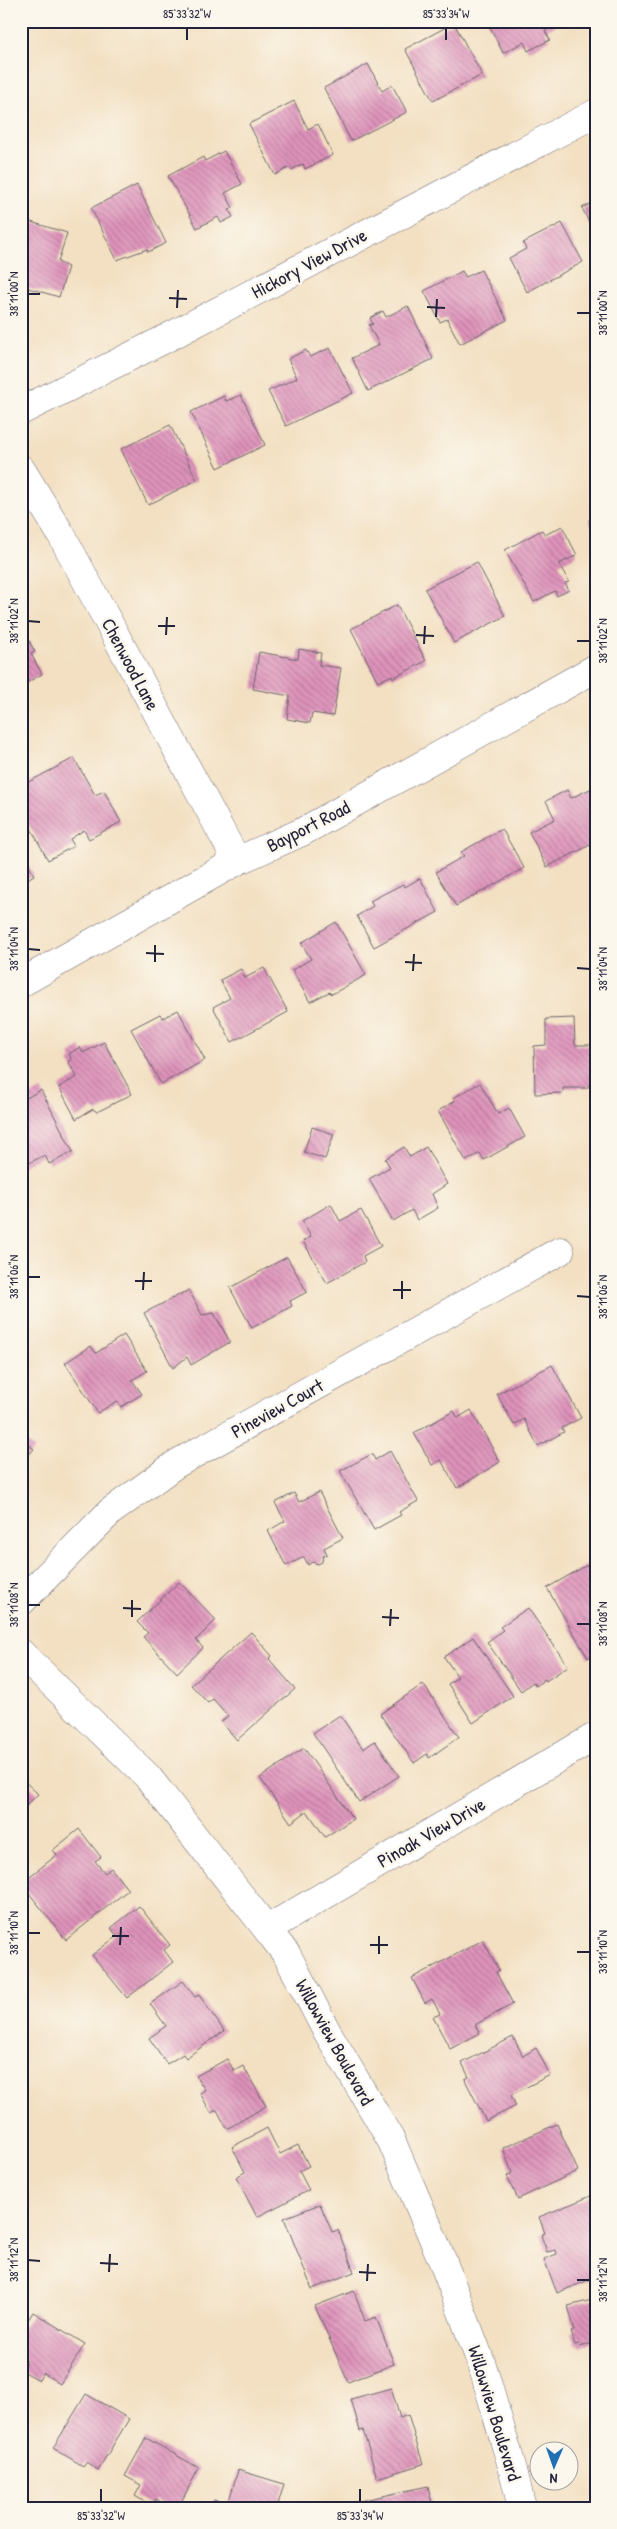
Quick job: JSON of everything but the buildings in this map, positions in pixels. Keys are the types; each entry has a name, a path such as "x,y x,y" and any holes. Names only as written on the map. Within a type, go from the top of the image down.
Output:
{"street":[{"name":"Hickory View Drive","path":"21,410 165,339 596,113"},
{"name":"Chenwood Lane","path":"21,469 62,536 237,861"},
{"name":"Bayport Road","path":"21,983 237,861 302,832 596,668"},
{"name":"Pineview Court","path":"21,1602 110,1512 176,1464 560,1251"},
{"name":"Willowview Boulevard","path":"21,1653 148,1777 287,1955 325,2028 395,2150 443,2262 482,2365 513,2470 522,2508"},
{"name":"Pinoak View Drive","path":"267,1929 596,1736"}]}
